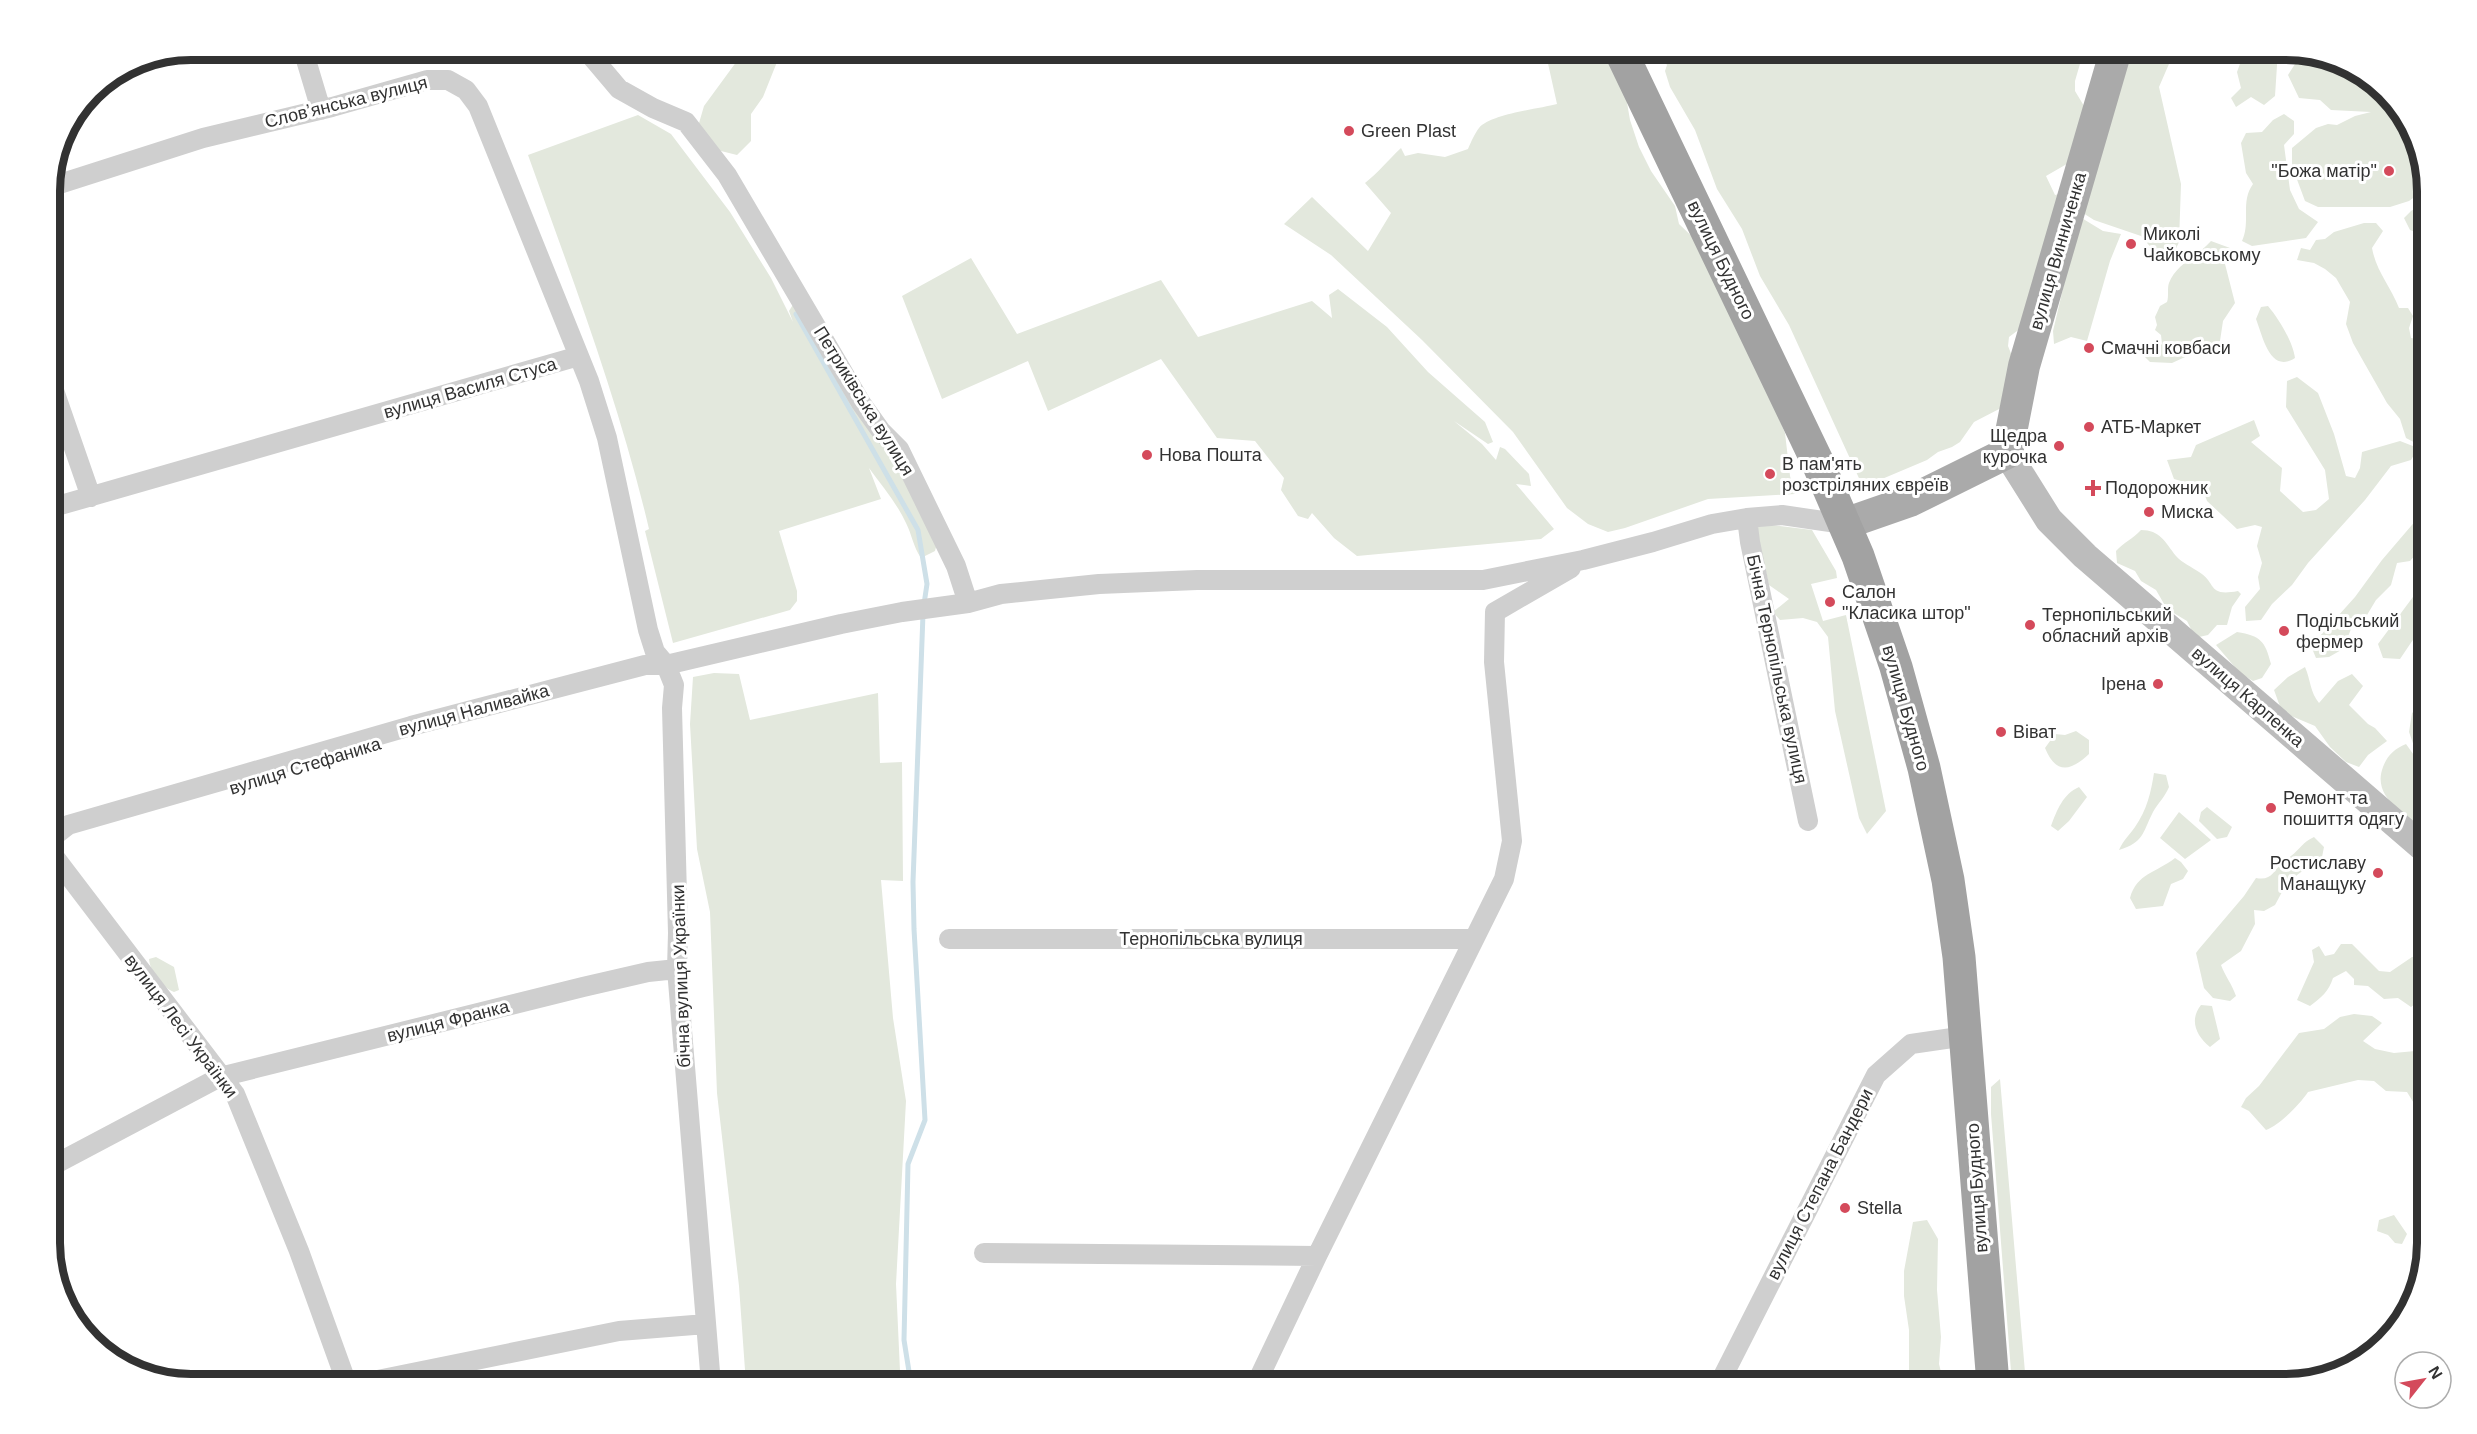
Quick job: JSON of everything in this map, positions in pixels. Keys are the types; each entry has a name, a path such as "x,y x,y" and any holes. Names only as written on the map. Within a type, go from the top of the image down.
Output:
{"highway":[{"name":"вулиця Будного","path":"1625,60 1749,317 1844,524 1858,556 1896,667 1924,768 1948,880 1959,957 1992,1374"}],"main road":[{"name":"вулиця Винниченка","path":"2007,453 2024,366 2113,60"},
{"path":"1844,524 1910,501 2007,453"},
{"name":"вулиця Карпенка","path":"2007,453 2049,520 2085,556 2417,842"}],"street":[{"path":"306,60 321,110"},
{"name":"Петриківська вулиця","path":"594,60 619,89 652,108 686,122 727,175 861,403 881,431 899,449 956,566 968,603"},
{"name":"Словʼянська вулиця","path":"60,184 203,138 321,110 427,80 448,80 466,90 478,106 579,357"},
{"name":"вулиця Василя Стуса","path":"60,505 579,357 607,438 648,630 655,652 666,665"},
{"path":"60,408 91,497"},
{"path":"666,665 830,627 907,611 968,603 1001,594 1099,584 1197,580 1483,580 1583,560 1712,524 1747,518 1782,515 1844,524"},
{"name":"Бічна Тернопільська вулиця","path":"1747,518 1808,821"},
{"path":"1261,1374 1504,879 1512,841 1494,662 1495,612 1583,560"},
{"name":"вулиця Стефаника","path":"60,838 345,753 666,665"},
{"name":"бічна вулиця Українки","path":"666,665 675,685 672,708 677,969 710,1374"},
{"name":"вулиця Лесі Українки","path":"60,864 235,1094 343,1374"},
{"name":"Тернопільська вулиця","path":"949,939 1473,939"},
{"name":"вулиця Франка","path":"60,1162 220,1077 648,972 677,969"},
{"name":"вулиця Степана Бандери","path":"1724,1374 1875,1075 1911,1044 1966,1036"},
{"path":"984,1253 1317,1256"},
{"path":"407,1374 619,1331 706,1324"}],"shaded area":[{"path":"738,60 778,60 763,97 751,114 751,141 737,155 709,148 697,130 704,106"},
{"path":"1547,60 1610,60 1624,85 1630,120 1639,147 1651,171 1675,206 1679,224 1703,247 1769,394 1785,433 1790,476 1795,494 1708,499 1608,532 1588,524 1567,508 1513,432 1422,340 1331,255 1284,224 1312,197 1368,251 1391,213 1365,183 1401,148 1405,156 1418,153 1445,157 1468,149 1479,128 1485,123 1515,113 1557,104"},
{"path":"1664,60 2081,60 2075,81 2075,91 2087,111 2072,161 2046,176 2055,195 2059,194 2033,319 2009,337 2008,346 2012,356 2003,407 1974,422 1960,442 1952,447 1863,487 1789,325 1760,276 1742,229 1717,189 1695,130 1670,87 1665,71 1667,65"},
{"path":"2127,60 2171,60 2159,87 2181,184 2179,242 2175,251 2164,259 2160,258 2141,236 2094,220 2083,213"},
{"path":"2241,60 2277,60 2275,96 2264,105 2251,97 2236,107 2231,98 2241,88 2237,72"},
{"path":"2303,61 2336,70 2366,87 2379,98 2395,118 2410,149 2417,183 2417,195 2409,201 2390,207 2318,207 2305,201 2292,166 2292,148 2316,128 2328,124 2337,125 2355,116 2371,112 2331,110 2320,100 2299,98 2288,75 2295,64"},
{"path":"2284,114 2294,121 2294,134 2284,145 2290,190 2299,209 2318,222 2306,238 2252,246 2242,241 2246,226 2247,198 2253,184 2246,173 2241,143 2246,133 2262,132 2273,120"},
{"path":"638,115 671,134 730,212 771,278 793,322 789,311 794,303 891,449 940,532 935,551 921,558 894,501 869,468 881,499 779,531 797,591 797,601 790,610 673,643 645,531 649,529 624,434 594,340 528,155"},
{"path":"2417,207 2417,232 2410,230 2404,218"},
{"path":"2080,217 2103,231 2121,234 2110,261 2087,341 2071,337 2054,344 2053,331"},
{"path":"2364,223 2376,223 2383,231 2372,248 2374,256 2399,308 2408,308 2413,316 2409,328 2411,338 2417,339 2417,444 2406,438 2400,419 2387,403 2353,343 2346,324 2350,302 2336,278 2314,263 2297,260 2301,248 2310,250 2316,240 2325,239 2334,232"},
{"path":"2211,241 2230,248 2225,264 2235,303 2223,321 2220,341 2172,363 2150,362 2144,356 2142,347 2154,351 2162,344 2161,335 2155,330 2157,325 2155,317 2160,306 2167,302 2168,285 2172,276"},
{"path":"971,258 1017,334 1161,280 1198,337 1312,301 1332,318 1329,295 1338,289 1387,327 1428,372 1485,422 1493,442 1488,444 1454,421 1482,444 1496,460 1500,447 1505,449 1529,474 1531,486 1516,484 1554,529 1541,539 1357,556 1334,538 1312,513 1308,519 1298,516 1281,490 1284,478 1255,441 1217,438 1161,359 1048,411 1028,361 942,399 902,296"},
{"path":"2268,306 2281,324 2291,345 2295,358 2286,362 2279,361 2269,351 2256,319 2261,307"},
{"path":"2297,377 2318,393 2334,434 2346,476 2355,478 2360,468 2362,452 2400,441 2417,448 2417,450 2411,460 2391,466 2365,500 2308,563 2292,585 2272,604 2261,620 2246,621 2245,607 2260,589 2258,577 2262,563 2257,546 2262,527 2255,525 2237,529 2207,501 2202,487 2174,479 2167,460 2191,457 2196,445 2254,420 2260,436 2251,442 2282,468 2280,491 2303,512 2316,510 2329,499 2325,470 2286,407 2287,381"},
{"path":"2417,519 2417,553 2410,561 2397,563 2391,585 2376,600 2367,615 2351,629 2343,649 2329,657 2316,658 2311,646 2355,597 2382,560"},
{"path":"1763,524 1812,530 1836,571 1837,578 1811,584 1823,621 1846,615 1886,811 1867,834 1859,818 1835,711 1828,637 1817,622 1803,618 1780,620 1773,612 1789,599 1769,585 1756,527"},
{"path":"2141,530 2158,535 2178,558 2205,576 2217,591 2238,591 2241,594 2232,607 2227,625 2217,625 2208,635 2199,637 2192,631 2187,621 2167,609 2156,590 2141,581 2135,571 2117,563 2116,551"},
{"path":"2417,591 2417,634 2400,659 2383,658 2378,644"},
{"path":"2237,632 2257,638 2267,650 2271,664 2262,678 2253,681 2240,673 2216,645"},
{"path":"2305,667 2312,690 2319,703 2338,681 2352,674 2363,686 2349,705 2387,741 2368,755 2359,767 2346,762 2330,747 2315,726 2282,712 2274,690 2288,677"},
{"path":"714,673 739,674 750,720 878,693 880,763 902,762 903,881 881,880 893,1018 906,1101 896,1284 901,1374 745,1374 739,1286 717,1093 710,912 697,849 690,724 693,677"},
{"path":"2417,709 2417,749 2409,732 2412,713"},
{"path":"2076,731 2089,740 2089,754 2070,767 2059,766 2049,757 2045,748 2055,734 2065,735"},
{"path":"2406,744 2417,759 2417,824 2393,805 2382,788 2383,767 2395,751"},
{"path":"2154,773 2166,775 2169,787 2166,794 2138,840 2119,850 2143,814"},
{"path":"2079,787 2087,797 2069,821 2058,831 2051,826 2058,808 2073,790"},
{"path":"2207,807 2232,827 2227,837 2217,839 2199,821 2201,812"},
{"path":"2179,812 2211,840 2185,859 2160,838"},
{"path":"2314,837 2324,847 2322,857 2297,875 2282,892 2275,905 2264,911 2254,910 2255,924 2241,951 2221,965 2236,996 2230,1001 2213,998 2204,988 2196,953 2244,896 2256,878 2269,877 2285,860"},
{"path":"2175,858 2188,871 2183,879 2171,884 2163,906 2136,909 2130,898 2137,883"},
{"path":"2341,944 2352,944 2379,971 2390,972 2412,957 2417,956 2417,1002 2411,1007 2398,998 2384,999 2368,986 2354,985 2354,979 2346,971 2333,978 2324,994 2310,1006 2297,1000 2314,962 2312,950 2319,946 2325,956 2334,954"},
{"path":"156,957 174,967 179,990 174,992 170,990 157,978 149,959"},
{"path":"2201,1005 2212,1006 2220,1039 2210,1047 2201,1038 2196,1028 2195,1016"},
{"path":"2354,1014 2372,1016 2382,1023 2363,1041 2375,1049 2394,1053 2417,1052 2417,1104 2415,1105 2407,1092 2386,1091 2374,1081 2358,1080 2308,1092 2289,1114 2266,1130 2249,1111 2241,1107 2246,1098 2259,1086 2299,1033 2324,1029 2340,1017"},
{"path":"2000,1079 2025,1374 2011,1374 1991,1114 1991,1087"},
{"path":"2394,1215 2407,1234 2402,1244 2395,1243 2388,1235 2377,1231 2379,1220"},
{"path":"1927,1220 1938,1239 1937,1290 1941,1337 1939,1364 1942,1374 1908,1374 1909,1330 1904,1296 1904,1271 1913,1222"}],"waterway":[{"path":"796,314 918,530 927,584 924,604"},
{"path":"909,1374 904,1340 908,1164 925,1120 913,882 923,614"}],"place":[{"name":"Green Plast","path":"1349,131"},
{"name":"\"Божа матір\"","path":"2389,171"},
{"name":"Миколі Чайковському","path":"2131,244"},
{"name":"Смачні ковбаси","path":"2089,348"},
{"name":"АТБ-Маркет","path":"2089,427"},
{"name":"Щедра курочка","path":"2059,446"},
{"name":"Нова Пошта","path":"1147,455"},
{"name":"В пам'ять розстріляних євреїв","path":"1770,474"},
{"name":"Подорожник","path":"2093,488"},
{"name":"Миска","path":"2149,512"},
{"name":"Салон \"Класика штор\"","path":"1830,602"},
{"name":"Тернопільський обласний архів","path":"2030,625"},
{"name":"Подільський фермер","path":"2284,631"},
{"name":"Ірена","path":"2158,684"},
{"name":"Віват","path":"2001,732"},
{"name":"Ремонт та пошиття одягу","path":"2271,808"},
{"name":"Ростиславу Манащуку","path":"2378,873"},
{"name":"Stella","path":"1845,1208"}]}
